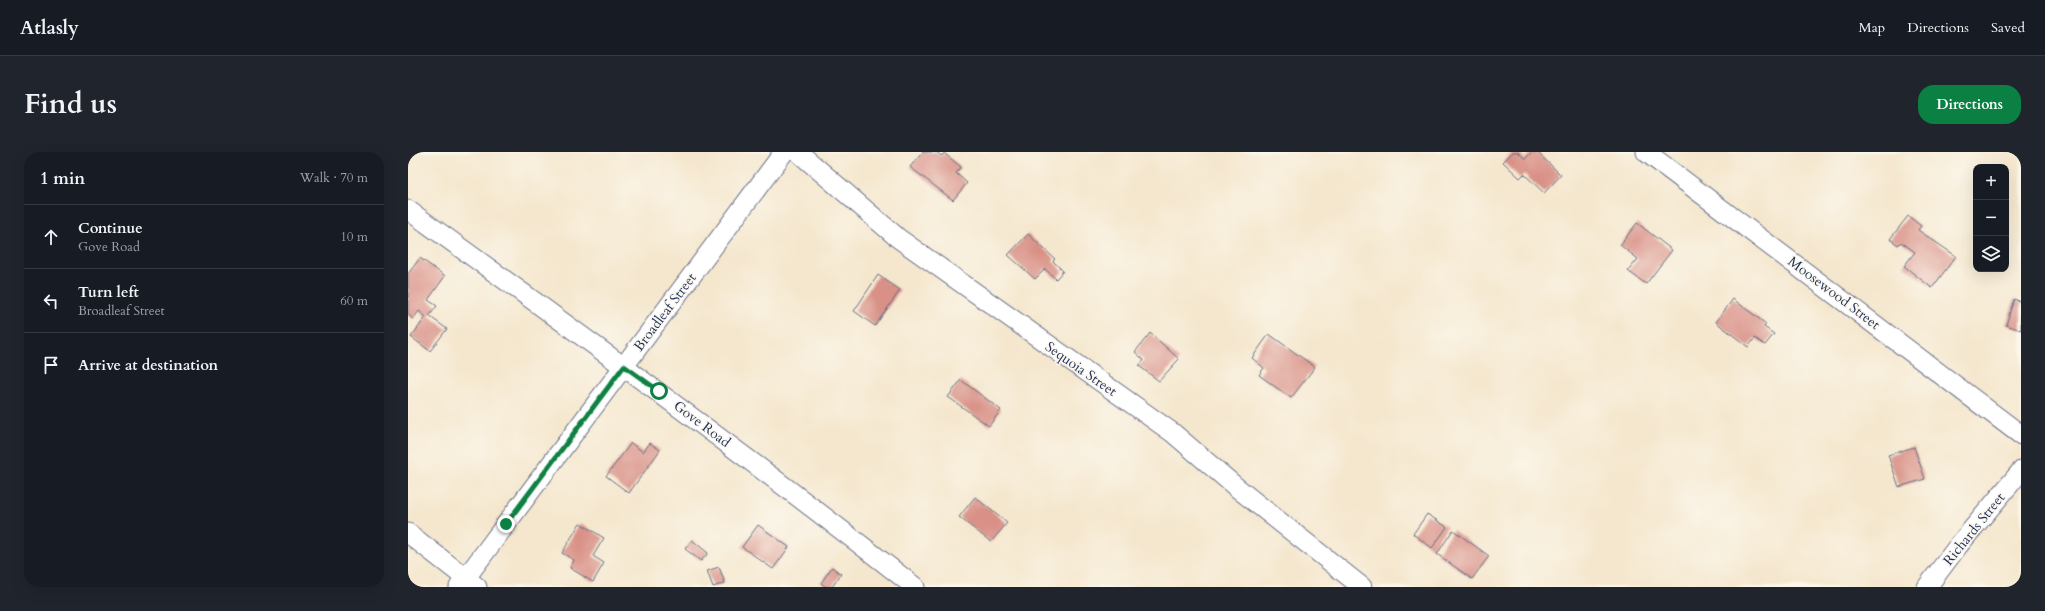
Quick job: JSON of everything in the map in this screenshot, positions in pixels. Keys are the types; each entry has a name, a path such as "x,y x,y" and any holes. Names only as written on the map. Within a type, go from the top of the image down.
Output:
{"street":[{"name":"Broadleaf Street","path":"467,584 624,366 784,152"},
{"name":"Sequoia Street","path":"798,152 898,238 1173,433 1236,487 1362,587"},
{"name":"Moosewood Street","path":"1646,152 2021,435"},
{"name":"Gove Road","path":"408,210 624,366 850,535 915,587"},
{"name":"Richards Street","path":"1927,587 1958,546 2021,471"},
{"path":"408,533 467,584"}],"building":[{"path":"923,152 936,152 942,156 944,153 961,167 956,173 967,183 953,200 910,167"},
{"path":"1513,152 1518,152 1525,159 1532,152 1537,152 1561,175 1544,193 1524,174 1520,178 1503,162"},
{"path":"1908,216 1921,226 1918,230 1956,256 1932,288 1904,266 1915,252 1901,242 1898,245 1890,239"},
{"path":"1637,223 1672,250 1646,284 1628,271 1638,259 1620,245"},
{"path":"1028,234 1055,259 1053,261 1063,271 1056,279 1045,269 1035,279 1008,255"},
{"path":"420,258 445,276 428,300 437,306 429,316 447,329 430,351 411,337 426,317 419,311 413,319 408,315 408,274"},
{"path":"878,275 900,290 875,326 854,311"},
{"path":"1733,299 1766,324 1764,327 1774,334 1765,345 1755,338 1748,347 1716,322"},
{"path":"2014,299 2021,302 2021,330 2006,325"},
{"path":"1150,333 1179,359 1159,381 1139,366 1144,360 1135,352"},
{"path":"1269,334 1315,367 1291,398 1259,375 1264,368 1252,358"},
{"path":"961,380 1001,410 989,426 948,397"},
{"path":"631,443 643,452 650,443 660,450 629,493 606,476"},
{"path":"1914,447 1925,479 1899,487 1888,455"},
{"path":"975,497 1007,523 991,542 959,517"},
{"path":"1427,514 1447,527 1432,548 1413,534"},
{"path":"580,523 604,538 593,556 604,563 593,582 570,568 574,560 562,553"},
{"path":"758,525 789,547 773,569 742,547"},
{"path":"1453,530 1489,556 1472,579 1437,554"},
{"path":"692,540 708,553 701,561 685,549"},
{"path":"719,567 725,583 713,587 707,571"},
{"path":"832,567 841,574 832,587 826,587 821,583"}],"route":[{"path":"506,524 624,366 659,391"}]}
